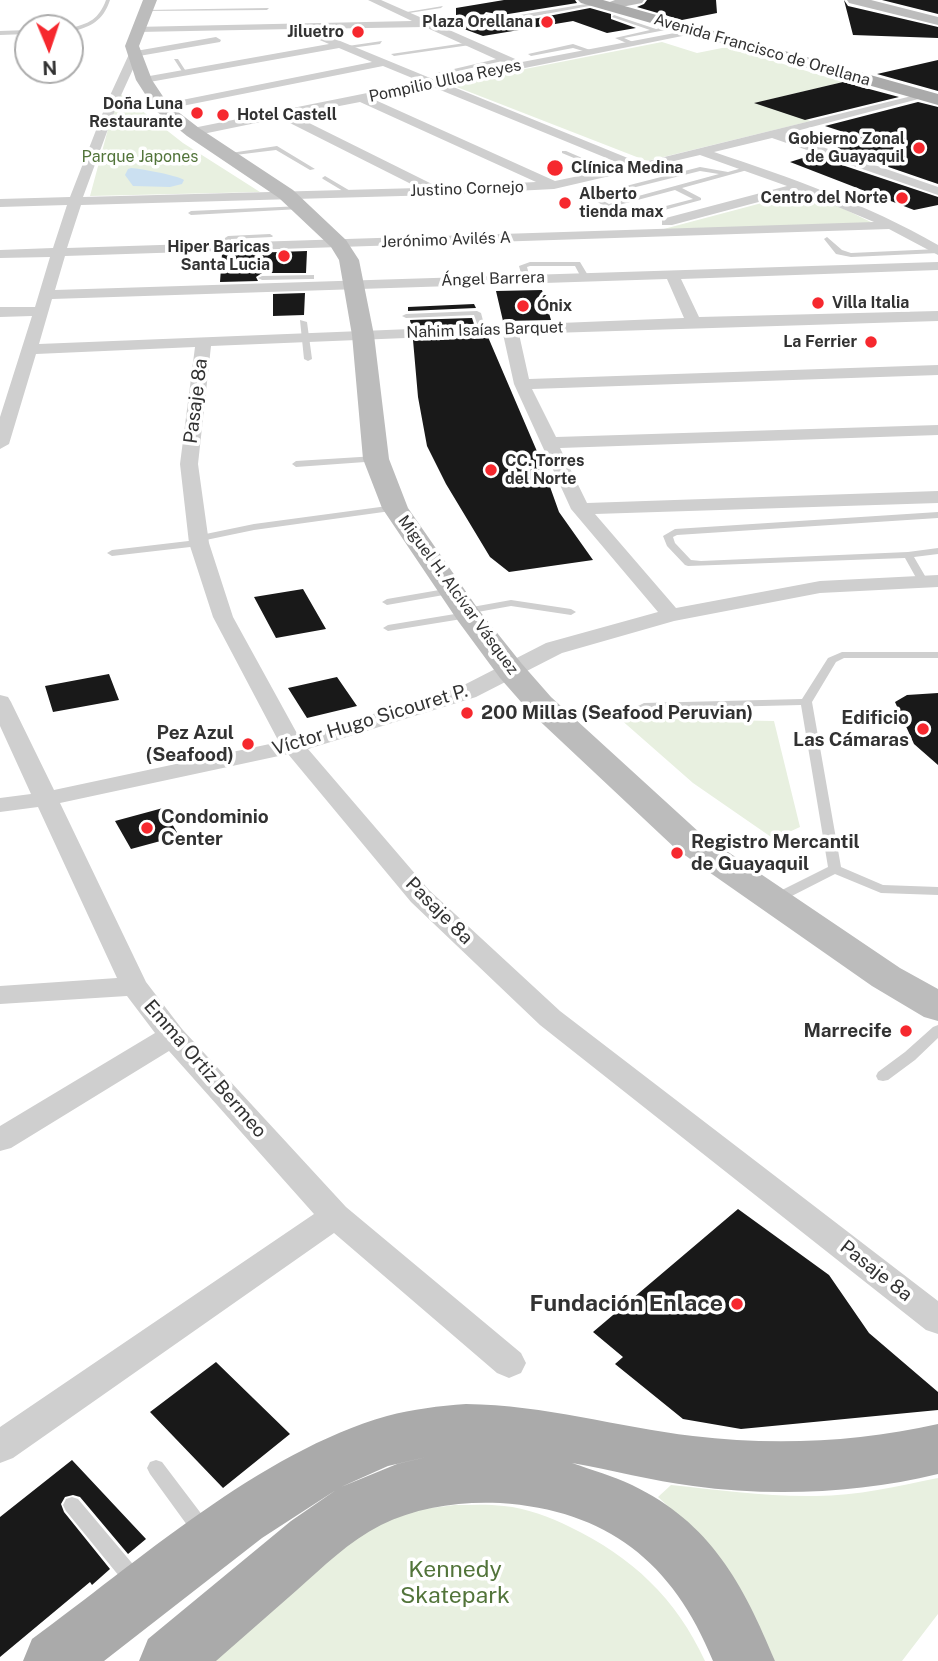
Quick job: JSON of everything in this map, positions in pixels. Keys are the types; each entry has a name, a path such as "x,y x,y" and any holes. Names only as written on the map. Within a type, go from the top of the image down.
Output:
{"main road":[{"name":"Avenida Francisco de Orellana","path":"636,0 933,94"},
{"name":"Avenida Francisco de Orellana","path":"596,4 933,94"},
{"path":"54,1661 224,1531 299,1479 357,1452 414,1435 464,1428 518,1430 695,1461 769,1465 837,1465 888,1460 938,1449"},
{"path":"170,1661 320,1532 361,1506 421,1485 460,1477 513,1476 561,1485 608,1502 644,1522 679,1550 704,1582 728,1620 744,1661"},
{"path":"96,1661 224,1531"}],"street":[{"path":"373,0 519,65"},
{"path":"596,4 636,0"},
{"path":"854,0 938,18"},
{"path":"876,0 938,18"},
{"path":"0,444 32,349 76,201 121,82 134,55 132,46 148,5"},
{"path":"138,29 427,24"},
{"path":"134,55 283,27"},
{"path":"297,27 639,167"},
{"name":"Pompilio Ulloa Reyes","path":"192,132 631,43 690,28"},
{"path":"144,80 342,46"},
{"name":"Miguel H. Alcívar Vásquez","path":"134,55 144,80 162,107 192,132 293,201 339,244 349,260 363,335 376,459 395,508 461,606 511,671 540,704 688,841 771,901 886,977 938,1007"},
{"path":"162,107 382,63"},
{"name":"Justino Cornejo","path":"0,202 293,201 350,193 554,185 775,135 933,94"},
{"path":"362,98 554,185"},
{"path":"281,114 437,191"},
{"path":"775,135 938,191"},
{"path":"701,152 802,186 893,225 938,251"},
{"path":"630,233 802,186"},
{"name":"Jerónimo Avilés A","path":"0,254 893,225"},
{"name":"Ángel Barrera","path":"47,295 303,280 355,284 938,266"},
{"path":"672,274 694,322"},
{"path":"0,312 43,311"},
{"name":"Nahim Isaías Barquet","path":"32,349 203,343 305,330 363,335 938,316"},
{"path":"510,329 522,384 580,509 671,615"},
{"name":"Pasaje 8a","path":"203,343 189,464 199,541 223,617 293,746 420,896 550,1018 938,1320"},
{"path":"522,384 938,370"},
{"path":"0,390 18,390"},
{"path":"548,443 938,430"},
{"path":"580,509 938,497"},
{"name":"Víctor Hugo Sicouret P.","path":"0,805 46,799 293,746 468,692 554,648 671,615 820,587 930,581"},
{"name":"Emma Ortiz Bermeo","path":"0,702 134,986 172,1035 335,1216 509,1363"},
{"path":"0,995 134,986"},
{"path":"0,1140 172,1035"},
{"path":"0,1447 335,1216"}],"lane":[{"path":"84,27 101,19 108,0"},
{"path":"596,4 502,20 484,16 546,5 562,7 596,4 657,31"},
{"path":"148,5 267,9"},
{"path":"403,13 440,7"},
{"path":"631,43 618,38 690,28"},
{"path":"342,46 380,42"},
{"path":"436,53 473,45"},
{"path":"394,54 473,45"},
{"path":"531,54 573,46 590,51"},
{"path":"440,73 505,59"},
{"path":"176,60 185,72"},
{"path":"227,154 278,148 312,169"},
{"path":"564,152 614,173"},
{"path":"608,206 749,168"},
{"path":"655,180 699,200 635,216 590,197 655,180 700,169 729,174"},
{"path":"325,178 350,193"},
{"path":"191,213 293,201"},
{"path":"227,248 230,237 270,236"},
{"path":"827,239 842,254 851,255 938,251"},
{"path":"262,278 303,280"},
{"path":"406,316 477,313 483,330"},
{"path":"305,330 309,359"},
{"path":"296,464 376,459"},
{"path":"112,553 199,541 254,527 395,508"},
{"path":"938,515 675,532 668,536 670,544 688,563 701,564 908,555 938,551"},
{"path":"908,555 930,581"},
{"path":"387,602 461,606 511,603 571,612"},
{"path":"388,628 461,606"},
{"path":"835,869 806,702 832,660 842,655 938,655"},
{"path":"644,706 806,702"},
{"path":"771,901 835,869"},
{"path":"835,869 881,889 938,891"},
{"path":"883,1076 938,1030"},
{"path":"156,1468 224,1531"},
{"path":"72,1505 144,1592"}],"green space":[{"path":"662,42 697,53 727,47 843,82 755,103 811,121 647,161 449,84"},
{"name":"Parque Japones","path":"118,92 183,143 260,192 90,196"},
{"path":"807,191 875,224 660,230"},
{"path":"619,718 774,721 800,827 774,839 693,783"},
{"path":"938,1478 938,1614 902,1661 775,1661 739,1590 704,1539 658,1497 671,1485 762,1494 831,1496"},
{"name":"Kennedy Skatepark","path":"455,1505 498,1505 546,1516 613,1552 632,1566 666,1599 705,1661 206,1661 331,1549 407,1511"}],"water":[{"path":"131,168 184,180 182,184 170,187 133,186 125,175"}],"building":[{"path":"504,0 575,0 577,3 502,15 486,12 480,18 502,25 590,8 611,14 611,19 636,28 607,33 573,21 483,36 456,26 456,8"},
{"path":"647,0 716,0 717,13 682,20 637,7"},
{"path":"844,0 848,6 938,27 938,38 853,35"},
{"path":"882,0 938,0 938,14"},
{"path":"938,60 938,91 877,74"},
{"path":"843,82 899,97 805,120 754,103"},
{"path":"918,102 938,107 938,184 833,148 862,138 825,126"},
{"path":"812,155 938,197 938,205 914,210 790,162"},
{"path":"307,251 306,273 262,273 256,277 258,281 220,282 222,254"},
{"name":"Ónix","path":"542,290 551,320 503,321 496,291"},
{"path":"305,293 304,315 273,316 273,294"},
{"path":"474,304 476,308 408,311 408,307"},
{"path":"472,318 474,324 411,326 410,320"},
{"name":"CC. Torres del Norte","path":"488,337 539,456 559,512 593,560 509,572 490,557 446,484 427,446 418,397 413,340"},
{"path":"303,589 326,629 276,638 254,597"},
{"path":"109,674 119,700 53,712 45,686"},
{"path":"337,677 357,706 307,718 288,688"},
{"name":"Edificio Las Cámaras","path":"938,693 938,765 914,744 895,702 907,695"},
{"name":"Condominio Center","path":"163,808 179,836 131,849 115,821"},
{"name":"Fundación Enlace","path":"738,1209 829,1275 869,1333 938,1392 938,1410 741,1429 683,1419 615,1364 623,1357 593,1332"},
{"path":"216,1362 290,1434 223,1488 150,1412"},
{"path":"72,1460 146,1539 128,1554 80,1497 65,1497 61,1504 64,1512 110,1569 92,1585 90,1582 0,1657 0,1517"}],"place":[{"name":"Plaza Orellana","path":"547,22"},
{"name":"Jiluetro","path":"358,32"},
{"name":"Doña Luna Restaurante","path":"197,113"},
{"name":"Hotel Castell","path":"223,115"},
{"name":"Gobierno Zonal de Guayaquil","path":"919,148"},
{"name":"Clínica Medina","path":"555,168"},
{"name":"Centro del Norte","path":"902,198"},
{"name":"Alberto tienda max","path":"565,203"},
{"name":"Hiper Baricas Santa Lucia","path":"284,256"},
{"name":"Villa Italia","path":"818,303"},
{"name":"Ónix","path":"523,306"},
{"name":"La Ferrier","path":"871,342"},
{"name":"CC. Torres del Norte","path":"491,470"},
{"name":"200 Millas (Seafood Peruvian)","path":"467,713"},
{"name":"Edificio Las Cámaras","path":"923,729"},
{"name":"Pez Azul (Seafood)","path":"248,744"},
{"name":"Condominio Center","path":"147,828"},
{"name":"Registro Mercantil de Guayaquil","path":"677,853"},
{"name":"Marrecife","path":"906,1031"},
{"name":"Fundación Enlace","path":"737,1304"}]}
